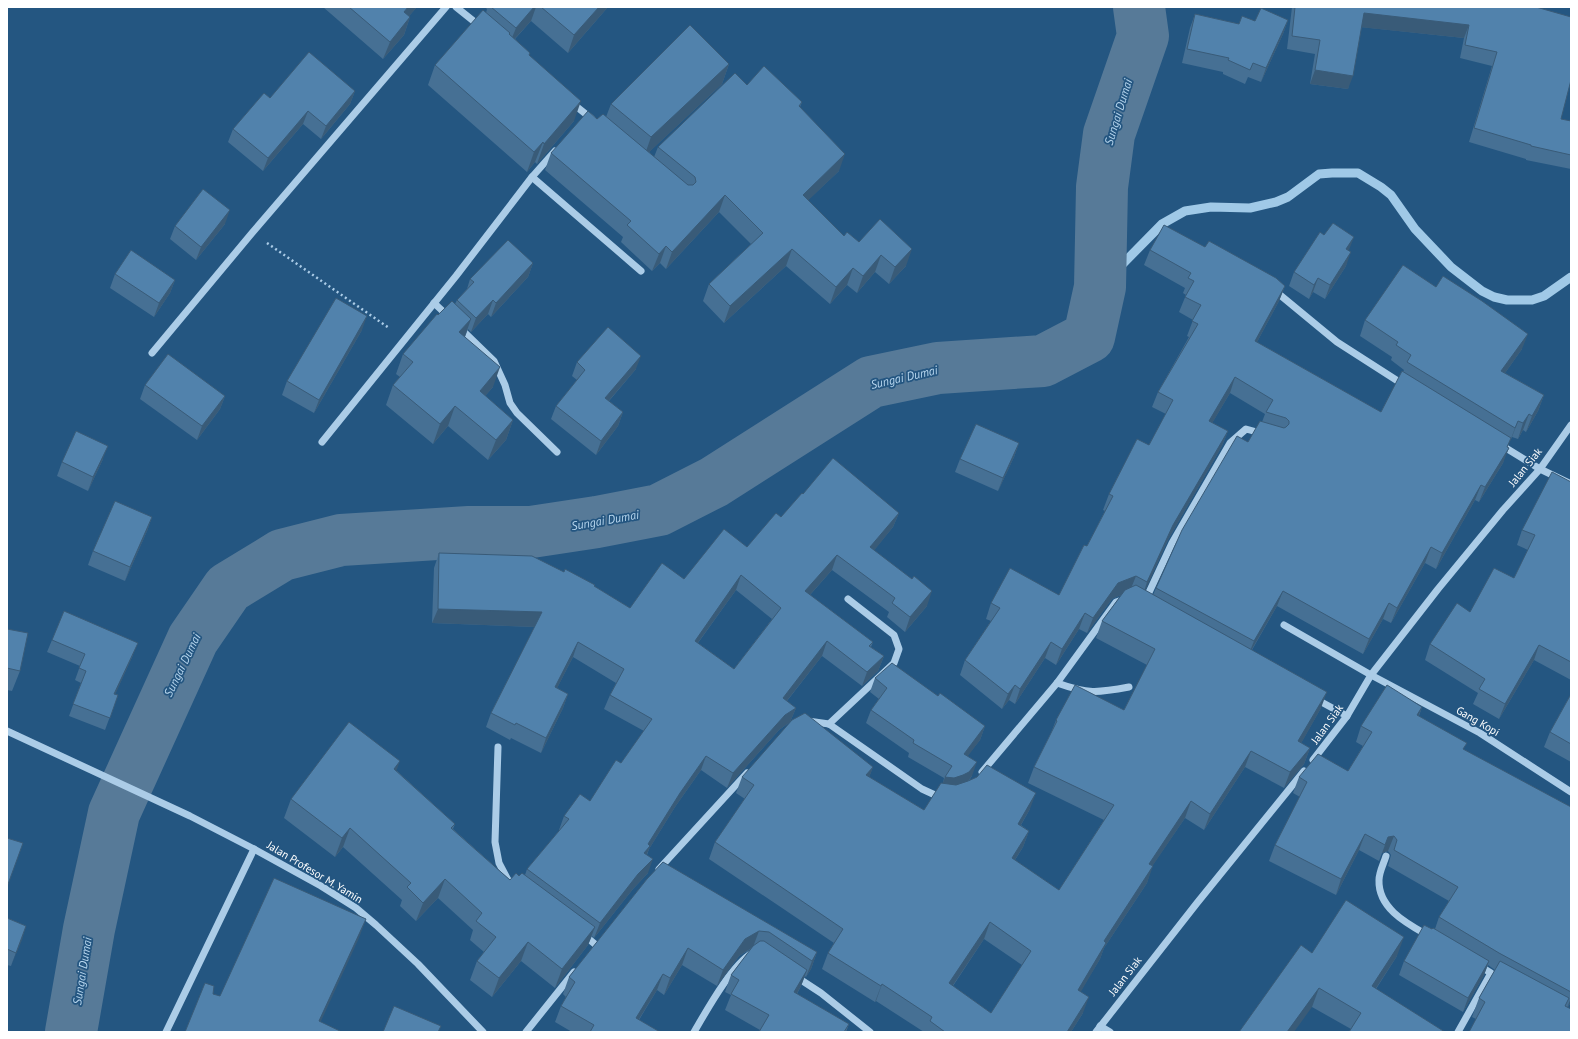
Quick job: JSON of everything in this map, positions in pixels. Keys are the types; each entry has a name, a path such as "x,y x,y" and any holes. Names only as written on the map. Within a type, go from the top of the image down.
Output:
{"street":[{"path":"152,353 252,233 446,7"},
{"path":"456,7 486,32"},
{"path":"569,100 584,118 598,124"},
{"path":"322,442 404,338 434,303 532,177 562,143"},
{"path":"532,177 641,271"},
{"path":"1274,290 1337,342 1412,390"},
{"path":"434,303 494,361 505,385 510,403 517,413 557,452"},
{"name":"Jalan Siak","path":"1098,1029 1325,746 1347,716 1371,675 1438,589 1503,510 1540,469 1571,425"},
{"path":"1137,600 1147,606 1172,544 1230,443 1246,429 1272,436"},
{"path":"1493,440 1540,469 1571,484"},
{"path":"828,724 894,663 899,649 894,635 848,599"},
{"path":"977,778 1057,683 1116,602 1123,599"},
{"name":"Gang Kopi","path":"1284,625 1371,675 1480,733 1571,792"},
{"path":"1057,683 1089,692 1103,692 1129,687"},
{"path":"1307,693 1347,716"},
{"path":"798,723 811,721 828,724 922,789 935,795 947,796"},
{"name":"Jalan Profesor M. Yamin","path":"7,731 190,816 321,886 356,908 418,964 483,1032"},
{"path":"498,747 495,842 499,863 508,880 521,889"},
{"path":"653,875 752,767"},
{"path":"166,1032 254,849"},
{"path":"1386,856 1379,880 1381,893 1392,911 1403,921 1437,941"},
{"path":"577,931 596,945"},
{"path":"694,1032 713,1000 743,959 753,952 760,953"},
{"path":"1458,1032 1495,974 1471,961"},
{"path":"526,1032 578,968"},
{"path":"790,973 821,993 870,1032"},
{"path":"1098,1029 1110,1032"}],"path":[{"path":"252,233 404,338"}],"building":[{"path":"349,7 408,7 404,12 410,17 390,42"},
{"path":"491,7 534,7 516,28"},
{"path":"541,7 599,7 574,35"},
{"path":"1295,7 1536,7 1571,17 1571,80 1561,119 1571,121 1571,155 1531,146 1474,128 1497,52 1465,45 1469,25 1364,13 1353,76 1315,70 1320,40 1292,36"},
{"path":"1261,8 1288,20 1266,68 1253,63 1250,70 1228,60 1229,58 1187,49 1195,14 1239,24 1242,16 1255,21"},
{"path":"483,10 510,33 509,34 530,53 529,55 581,101 544,144 543,142 534,152 435,65"},
{"path":"690,25 729,64 651,137 611,104"},
{"path":"309,52 355,91 326,126 308,111 268,158 233,129 264,93 270,98"},
{"path":"764,66 802,102 799,106 845,154 803,195 844,236 847,232 859,242 880,219 912,249 895,267 881,255 863,276 853,268 836,287 792,249 730,306 709,284 763,233 725,195 672,252 666,246 659,254 627,225 631,221 551,153 588,111 597,119 603,114 688,185 693,185 696,182 695,177 658,147 735,73 747,85"},
{"path":"203,189 230,210 201,247 175,226"},
{"path":"1333,223 1354,237 1346,249 1351,252 1330,285 1318,278 1314,285 1294,272 1320,232 1324,235"},
{"path":"1164,225 1205,247 1209,241 1276,278 1285,286 1255,341 1381,412 1402,371 1511,438 1507,447 1509,448 1485,487 1481,485 1442,553 1431,547 1397,608 1389,603 1369,639 1283,591 1254,641 1156,588 1182,530 1237,436 1248,442 1260,421 1284,428 1289,424 1289,421 1286,418 1266,412 1273,400 1235,377 1209,421 1228,431 1173,525 1147,582 1136,576 1118,583 1093,618 1085,613 1062,649 1051,642 1020,689 1015,685 1008,694 965,660 1000,608 991,603 1010,568 1059,595 1084,545 1087,546 1113,496 1109,494 1137,439 1149,445 1173,400 1158,392 1198,324 1192,321 1201,305 1185,297 1194,281 1188,278 1191,273 1150,250"},
{"path":"508,240 533,263 496,303 493,300 476,318 457,300 474,282 470,279"},
{"path":"131,250 175,280 159,303 115,274"},
{"path":"1403,265 1436,287 1443,276 1482,301 1528,334 1501,371 1544,395 1532,416 1529,414 1523,423 1518,421 1515,428 1407,362 1411,355 1396,345 1398,342 1365,320"},
{"path":"336,298 367,316 319,400 287,381"},
{"path":"452,301 471,319 459,332 500,367 480,391 513,420 496,440 455,406 440,424 393,385 413,362 403,354 437,314 438,315"},
{"path":"608,327 641,356 605,398 623,412 601,441 556,406 585,370 577,362"},
{"path":"168,354 225,396 202,426 145,385"},
{"path":"976,424 1019,443 1003,478 960,459"},
{"path":"76,431 108,446 93,477 62,462"},
{"path":"833,458 899,513 870,547 912,579 914,576 932,591 910,617 892,603 895,598 837,555 805,591 873,642 869,646 884,656 867,672 827,641 783,698 796,708 785,715 733,773 706,756 680,793 648,844 650,846 644,853 653,859 638,874 600,923 527,869 569,819 564,816 580,794 590,801 616,760 621,763 652,719 610,695 624,669 578,642 555,687 568,694 546,738 516,723 515,725 491,713 542,612 438,609 439,553 532,556 564,572 565,569 595,585 594,586 630,608 662,563 684,579 724,529 747,547 776,513 781,517 802,493 803,494","holes":["741,575 781,608 734,669 695,641"]},
{"path":"1552,472 1571,482 1571,662 1539,645 1505,704 1479,689 1485,679 1430,644 1457,603 1470,612 1494,568 1514,578 1535,535 1522,530"},
{"path":"115,501 152,517 130,567 93,551"},
{"path":"1136,585 1327,692 1298,741 1310,748 1290,772 1251,751 1210,814 1191,801 1149,864 1153,866 1104,941 1106,943 1078,990 1089,997 1067,1032 945,1032 930,1021 932,1017 882,984 881,986 828,953 843,929 715,842 754,785 742,777 792,720 805,713 873,767 866,775 924,810 941,783 956,785 968,781 977,777 987,765 1036,793 1018,824 1029,831 1012,858 1059,890 1114,805 1034,767 1057,721 1056,720 1075,685 1124,710 1155,649 1102,621 1125,590","holes":["990,922 1031,951 991,1013 949,983"]},
{"path":"64,611 138,643 114,694 118,695 110,718 73,704 86,671 79,668 85,654 52,640"},
{"path":"7,629 28,633 20,671 7,668"},
{"path":"892,663 938,696 940,693 985,726 964,754 977,762 969,772 954,778 945,777 952,766 913,743 914,740 871,710 887,688 875,678"},
{"path":"1387,685 1422,707 1417,715 1467,743 1463,749 1571,807 1571,992 1499,953 1439,917 1458,887 1394,850 1397,840 1394,836 1388,837 1385,845 1365,834 1341,879 1275,845 1307,782 1299,777 1318,754 1348,771 1372,732 1361,726"},
{"path":"1571,694 1571,744 1550,732"},
{"path":"349,722 400,761 394,769 455,824 451,828 510,880 516,873 519,876 522,873 595,927 562,969 528,942 499,978 477,961 496,937 476,921 482,913 445,879 423,903 407,887 411,883 350,828 342,838 291,799"},
{"path":"7,838 23,843 7,887"},
{"path":"663,862 817,952 812,961 769,932 759,931 745,939 723,970 688,948 670,978 663,974 636,1018 660,1032 590,1032 594,1025 561,1006 575,982 569,977 647,879"},
{"path":"274,878 366,919 319,1021 340,1032 185,1032 205,983 214,986 213,994 220,996"},
{"path":"1346,900 1404,937 1372,986 1445,1032 1349,1032 1361,1013 1319,988 1287,1032 1239,1032 1301,945 1312,953"},
{"path":"7,918 26,926 16,953 7,949"},
{"path":"1424,925 1432,929 1433,928 1489,961 1468,998 1404,961"},
{"path":"760,941 764,941 807,970 794,992 849,1024 844,1032 759,1032 769,1015 731,994 739,980 731,975 753,946"},
{"path":"1500,961 1569,998 1565,1006 1571,1009 1571,1032 1469,1032 1485,1002 1479,998"},
{"path":"394,1006 441,1026 438,1032 383,1032"}],"waterway":[{"name":"Sungai Dumai","path":"71,1032 89,929 114,813 193,639 228,588 282,555 341,540 469,532 531,532 597,522 659,510 714,482 871,382 938,368 1043,361 1089,337 1100,287 1102,187 1109,134 1143,36 1139,7"},
{"path":"1100,287 1162,224 1185,211 1211,207 1250,208 1276,202 1288,197 1319,174 1332,173 1358,173 1381,187 1391,195 1415,229 1451,267 1482,291 1494,297 1507,300 1532,300 1544,296 1571,277"}]}
